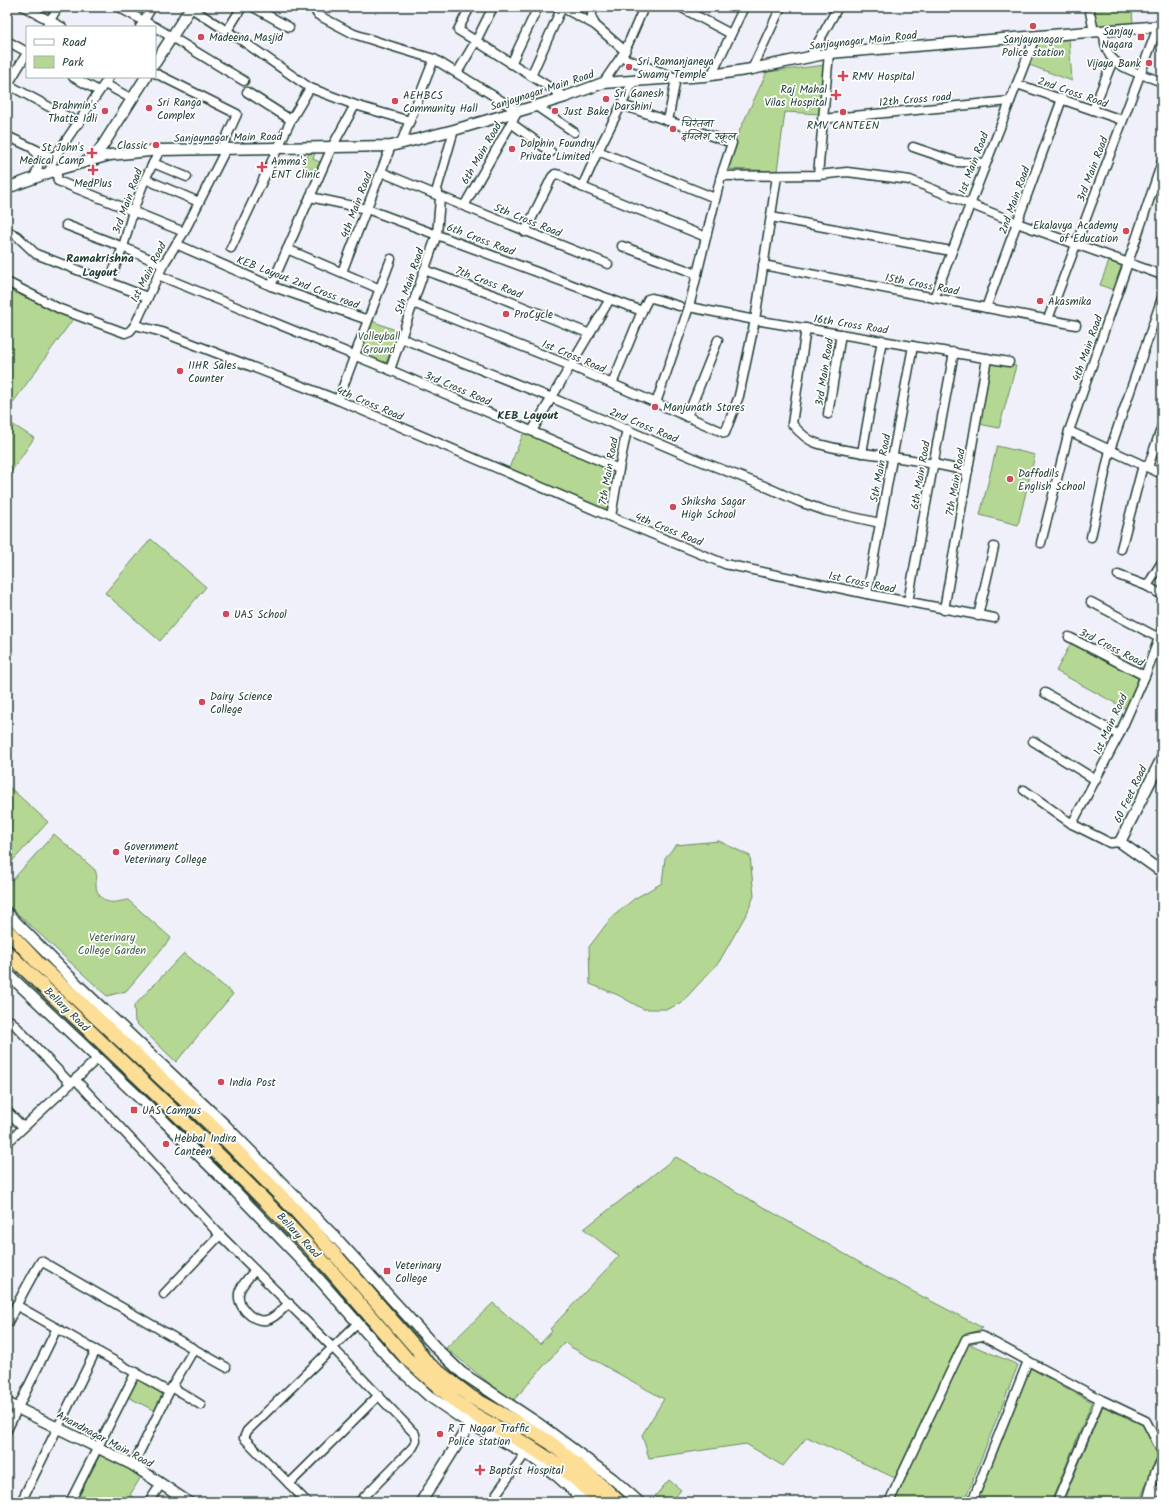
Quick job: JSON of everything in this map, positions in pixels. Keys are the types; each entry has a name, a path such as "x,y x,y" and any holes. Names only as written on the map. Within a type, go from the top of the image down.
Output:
{"highway":[{"name":"Bellary Road","path":"11,934 38,963 82,997 295,1210 416,1348 427,1364 471,1397 525,1427 551,1444 619,1502"},
{"name":"Bellary Road","path":"7,952 276,1210 328,1267 407,1359 456,1402 472,1420 538,1452 572,1476 601,1502"}],"street":[{"path":"24,7 48,24 58,7"},
{"path":"118,7 142,24 152,7"},
{"path":"156,62 191,7 310,88 356,105 410,121"},
{"path":"227,31 242,7"},
{"path":"253,7 288,27"},
{"path":"313,7 318,15 354,34 434,59 518,111"},
{"path":"457,73 476,41 493,7"},
{"path":"511,64 538,7"},
{"path":"531,76 562,7 595,25 623,54 676,78 668,121"},
{"path":"592,7 592,18 595,25"},
{"path":"603,82 623,54 644,7"},
{"path":"680,7 731,34"},
{"path":"712,74 744,7"},
{"path":"752,69 781,7"},
{"path":"810,57 838,7"},
{"path":"1089,7 1108,53 1113,60 1124,68 1162,82"},
{"path":"467,8 458,30 566,97"},
{"name":"Sanjaynagar Main Road","path":"7,188 53,171 110,155 160,150 396,145 454,130 566,97 603,82 676,78 752,69 829,53 1160,27"},
{"name":"3rd Main Road","path":"1048,319 1140,73 1160,27"},
{"path":"156,28 244,81"},
{"name":"1st Main Road","path":"934,298 1035,37"},
{"path":"7,41 26,51"},
{"path":"818,175 829,53"},
{"path":"26,54 7,85 79,123"},
{"name":"4th Main Road","path":"342,272 381,172 410,121 434,59"},
{"path":"1093,110 1113,60"},
{"name":"1st Main Road","path":"135,325 163,264 184,232 199,202 224,149 237,114 156,74"},
{"path":"75,78 99,92"},
{"path":"98,158 98,152 145,78"},
{"path":"582,187 598,151 634,80"},
{"path":"132,99 107,81 54,158 53,171 58,181 184,232"},
{"name":"2nd Cross Road","path":"1017,84 1122,120"},
{"path":"230,248 291,120 310,88"},
{"path":"247,92 291,120"},
{"name":"2nd Main Road","path":"986,308 1062,99"},
{"name":"12th Cross road","path":"822,119 1010,101"},
{"path":"271,286 332,147 356,105"},
{"path":"622,105 732,143 715,198 689,307 656,403"},
{"path":"536,106 574,132"},
{"name":"6th Main Road","path":"464,206 518,111"},
{"path":"511,123 551,152"},
{"name":"5th Main Road","path":"390,370 437,234 438,194 454,130"},
{"path":"7,136 54,158"},
{"path":"913,147 957,162 986,163"},
{"path":"33,148 39,160 34,178"},
{"name":"3rd Main Road","path":"109,282 123,247 133,211 145,179 160,150"},
{"path":"598,151 715,198"},
{"name":"4th Main Road","path":"1042,543 1069,431 1162,162"},
{"path":"153,163 187,177"},
{"name":"5th Cross Road","path":"381,172 438,194 525,232 608,264"},
{"path":"721,176 818,175 847,172 910,180 1017,223 1162,275"},
{"path":"525,232 552,177 555,174 560,175 582,187 706,237"},
{"path":"755,320 777,176"},
{"path":"145,179 199,202"},
{"name":"6th Cross Road","path":"310,197 367,208 642,311"},
{"path":"771,217 951,251"},
{"path":"66,225 163,264"},
{"path":"7,230 17,236 36,254 147,297"},
{"name":"KEB Layout 2nd Cross road","path":"176,244 271,286 368,320"},
{"path":"622,246 697,274"},
{"path":"287,248 380,289"},
{"path":"338,400 391,259"},
{"name":"15th Cross Road","path":"763,265 1076,325"},
{"name":"7th Cross Road","path":"424,270 499,297 590,334"},
{"name":"3rd Cross Road","path":"158,275 390,370 618,469"},
{"path":"7,282 60,309 125,333 130,331 135,325"},
{"path":"612,384 642,311 650,298 679,306"},
{"path":"1090,537 1110,450 1162,298"},
{"path":"532,431 610,299"},
{"name":"1st Cross Road","path":"413,303 571,366 725,433 739,396 755,320"},
{"name":"16th Cross Road","path":"689,307 755,320 1009,362"},
{"name":"4th Cross Road","path":"135,325 162,332 338,400 611,517 725,564"},
{"path":"806,328 792,424 800,433 815,442 862,453 893,457 968,471"},
{"name":"3rd Main Road","path":"828,414 841,334"},
{"name":"2nd Cross Road","path":"401,338 552,398 800,502 826,511 880,523"},
{"path":"687,417 718,340"},
{"path":"862,453 882,340"},
{"name":"5th Main Road","path":"867,594 913,346"},
{"name":"6th Main Road","path":"908,602 954,352"},
{"name":"7th Main Road","path":"944,610 987,358"},
{"path":"1121,549 1146,466 1162,426"},
{"name":"7th Main Road","path":"611,517 618,469 627,429"},
{"path":"1069,431 1162,474"},
{"path":"978,616 994,547"},
{"path":"1148,586 1162,562"},
{"name":"1st Cross Road","path":"725,564 944,610 994,618"},
{"path":"1118,575 1148,586 1162,595"},
{"path":"1091,602 1160,634"},
{"name":"1st Main Road","path":"1072,824 1119,736 1146,676 1160,634"},
{"name":"3rd Cross Road","path":"1069,636 1146,676"},
{"path":"1045,693 1119,736"},
{"path":"1034,741 1096,780"},
{"name":"60 Feet Road","path":"1120,842 1162,758"},
{"path":"1024,790 1072,824 1110,844 1120,842 1162,872"},
{"path":"7,913 82,997 223,1123 338,1240 438,1350 462,1373 552,1433 613,1479 639,1502"},
{"path":"7,973 165,1122 235,1191 312,1271 393,1363 429,1396 472,1420 525,1454 557,1476 586,1502"},
{"path":"11,1021 72,1081 220,1236 289,1303 415,1434 416,1441 413,1447 360,1502"},
{"path":"7,1143 97,1059"},
{"path":"7,1111 23,1127"},
{"path":"164,1294 220,1236"},
{"path":"7,1324 30,1278 41,1261 226,1367"},
{"path":"254,1270 240,1290 238,1298 241,1306 252,1316 260,1320 268,1320 289,1303"},
{"path":"16,1305 136,1372 201,1405"},
{"path":"307,1502 244,1438 247,1431 358,1322"},
{"path":"7,1430 57,1328"},
{"path":"889,1502 966,1339 982,1336 1100,1399 1146,1421 1162,1452"},
{"path":"133,1465 170,1390 194,1349"},
{"path":"21,1502 96,1350"},
{"path":"972,1502 1028,1361"},
{"path":"70,1502 136,1372"},
{"path":"289,1484 379,1395"},
{"path":"1057,1502 1100,1399"},
{"name":"Anandnagar Main Road","path":"7,1403 133,1465 188,1502"},
{"path":"421,1502 472,1420"},
{"path":"497,1493 525,1454"},
{"path":"1147,1500 1155,1473 1162,1461"},
{"path":"150,1502 161,1484"},
{"path":"1147,1500 1162,1488"}],"green space":[{"path":"1092,7 1132,7 1133,25 1096,26"},
{"path":"1069,39 1072,81 1027,64 1036,41"},
{"path":"826,65 820,114 785,112 777,171 725,169 735,140 767,72"},
{"path":"309,153 315,153 313,159 320,162 316,171 303,166"},
{"path":"1109,261 1125,267 1116,291 1100,285"},
{"path":"7,289 73,319 7,411"},
{"name":"Volleyball Ground","path":"372,321 398,331 386,363 359,353"},
{"path":"989,360 1016,366 999,428 979,424"},
{"path":"7,421 34,438 7,478"},
{"path":"524,432 616,470 610,511 509,468"},
{"path":"997,446 1035,455 1018,525 980,515"},
{"path":"151,539 206,587 160,641 105,593"},
{"path":"1071,643 1139,678 1126,709 1056,671"},
{"path":"7,785 48,822 7,867"},
{"name":"Veterinary College Garden","path":"54,834 95,870 97,876 97,890 99,895 104,900 114,902 128,900 171,938 126,991 107,996 7,904 7,886"},
{"path":"719,841 750,856 754,896 748,911 719,962 683,1001 669,1009 643,1009 618,995 590,984 589,947 611,918 634,899 662,883 665,858 676,845"},
{"path":"184,953 233,994 176,1062 135,1022 134,1006"},
{"path":"676,1157 883,1276 983,1328 962,1337 895,1478 807,1437 783,1466 746,1444 649,1458 642,1435 664,1399 569,1346 565,1342 512,1402 446,1348 493,1303 540,1344 552,1331 550,1329 619,1256 584,1229"},
{"path":"967,1343 1018,1365 964,1502 894,1502"},
{"path":"1030,1368 1092,1402 1051,1502 975,1502"},
{"path":"139,1377 166,1393 157,1412 128,1397"},
{"path":"1103,1406 1144,1425 1159,1453 1139,1502 1063,1502"},
{"path":"101,1453 142,1475 130,1495 140,1502 76,1502"},
{"path":"669,1480 681,1490 671,1502 661,1502 655,1496"}],"place":[{"name":"Sanjayanagar Police station","path":"1033,26"},
{"name":"Madeena Masjid","path":"201,37"},
{"name":"Sanjay Nagara","path":"1141,37"},
{"name":"Vijaya Bank","path":"1149,63"},
{"name":"Sri Ramanjaneya Swamy Temple","path":"629,67"},
{"name":"RMV Hospital","path":"843,76"},
{"name":"Raj Mahal Vilas Hospital","path":"836,95"},
{"name":"Sri Ganesh Darshini","path":"606,99"},
{"name":"AEHBCS Community Hall","path":"395,101"},
{"name":"Sri Ranga Complex","path":"149,108"},
{"name":"Brahmin's Thatte Idli","path":"105,111"},
{"name":"Just Bake","path":"555,111"},
{"name":"RMV CANTEEN","path":"843,112"},
{"name":"चिरंतना इंग्लिश स्कूल","path":"673,129"},
{"name":"Classic","path":"156,145"},
{"name":"Dolphin Foundry Private Limited","path":"512,149"},
{"name":"St John's Medical Camp","path":"92,153"},
{"name":"Amma's ENT Clinic","path":"262,167"},
{"name":"MedPlus","path":"93,170"},
{"name":"Ekalavya Academy of Education","path":"1126,231"},
{"name":"Akasmika","path":"1040,301"},
{"name":"ProCycle","path":"506,314"},
{"name":"IIHR Sales Counter","path":"180,371"},
{"name":"Manjunath Stores","path":"655,407"},
{"name":"Daffodils English School","path":"1010,479"},
{"name":"Shiksha Sagar High School","path":"673,507"},
{"name":"UAS School","path":"226,614"},
{"name":"Dairy Science College","path":"202,702"},
{"name":"Government Veterinary College","path":"116,852"},
{"name":"India Post","path":"221,1082"},
{"name":"UAS Campus","path":"134,1110"},
{"name":"Hebbal Indira Canteen","path":"166,1144"},
{"name":"Veterinary College","path":"387,1271"},
{"name":"R T Nagar Traffic Police station","path":"440,1434"},
{"name":"Baptist Hospital","path":"480,1470"}],"district":[{"name":"Ramakrishna Layout","path":"100,265"},
{"name":"KEB Layout","path":"528,415"}]}
